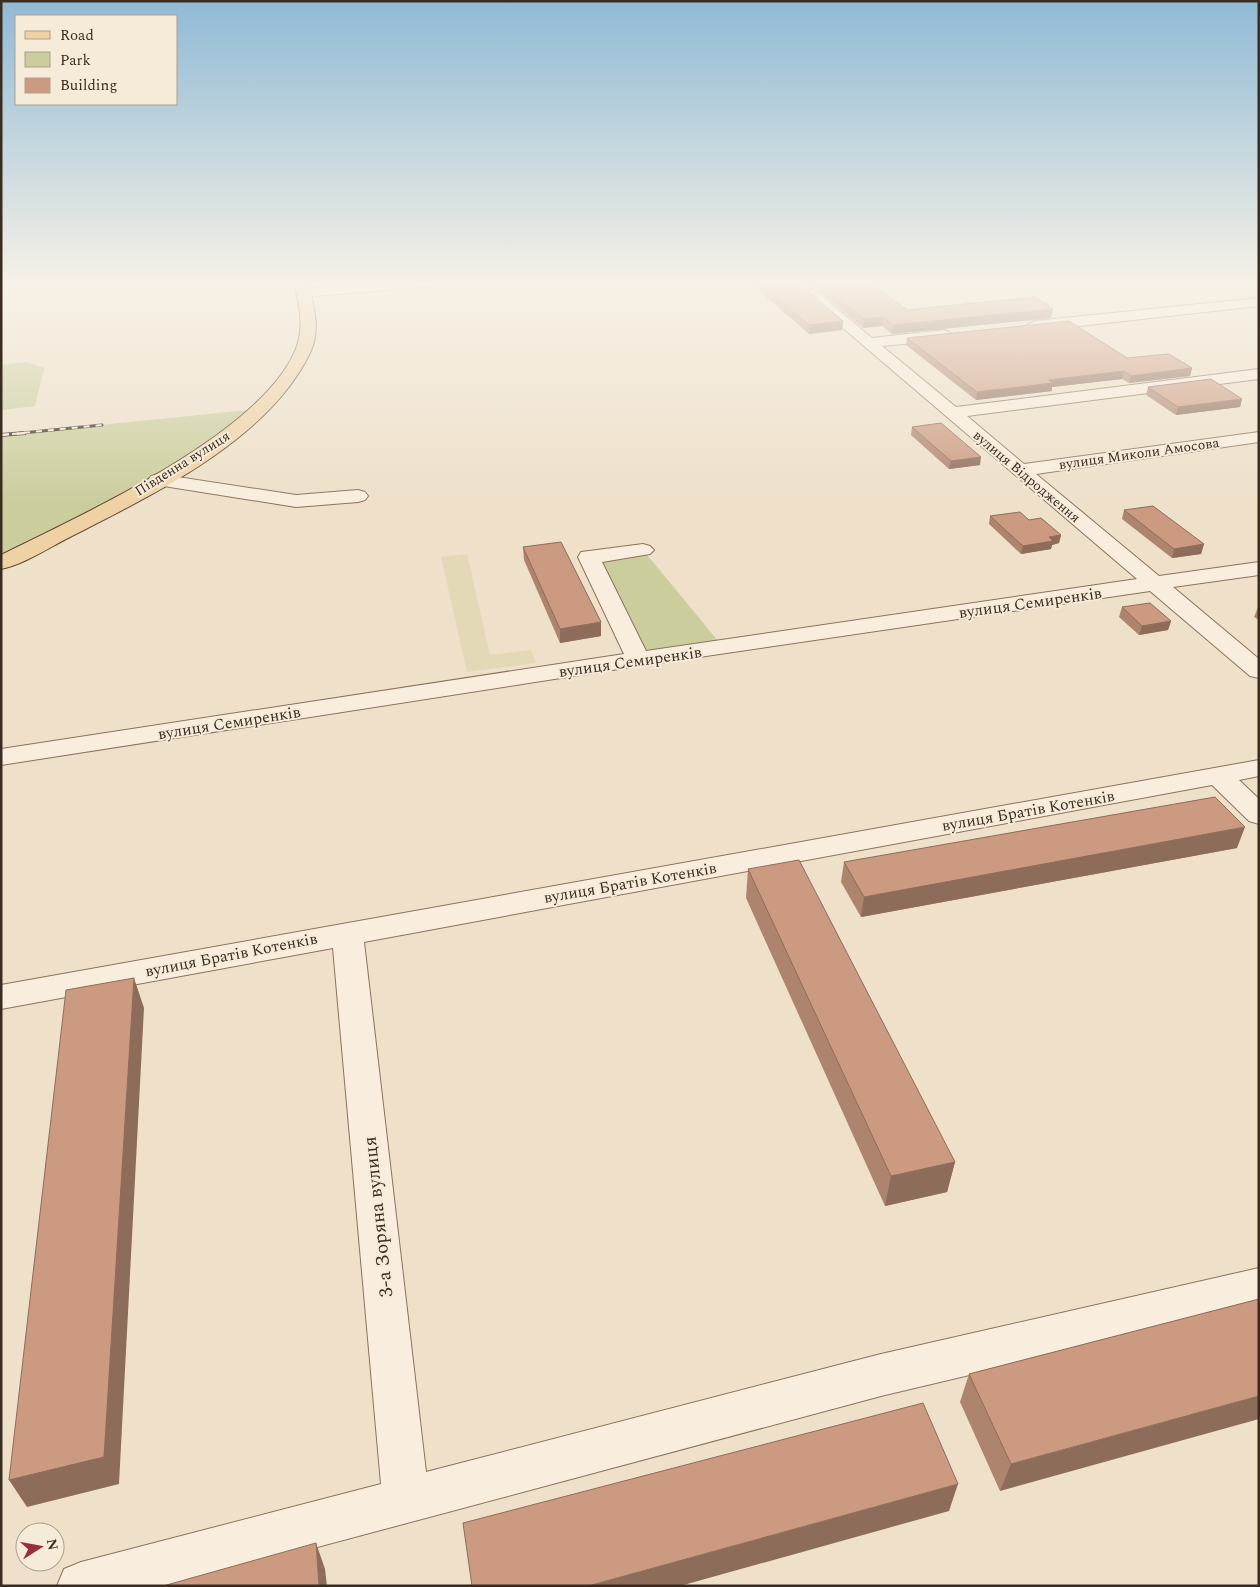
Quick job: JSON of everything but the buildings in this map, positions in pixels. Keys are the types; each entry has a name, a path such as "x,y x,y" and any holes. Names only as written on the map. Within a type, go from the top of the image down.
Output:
{"main road":[{"name":"Південна вулиця","path":"1,563 158,480 218,443 248,419 276,391 300,356"}],"street":[{"name":"вулиця Відродження","path":"884,356 1259,671"},
{"path":"952,413 1259,374"},
{"name":"вулиця Миколи Амосова","path":"1020,470 1259,437"},
{"path":"158,480 296,501 358,496"},
{"path":"638,659 589,557 643,550"},
{"name":"вулиця Семиренків","path":"1,757 638,659 1259,568"},
{"name":"вулиця Братів Котенків","path":"1,997 348,932 1259,768"},
{"path":"1219,776 1259,815"},
{"name":"3-а Зоряна вулиця","path":"348,932 406,1501"},
{"path":"81,1586 881,1374 1259,1286"}],"shaded area":[{"path":"467,554 490,655 531,650 536,663 467,672 441,557"}],"green space":[{"path":"26,362 44,368 35,406 1,410 1,365"},
{"path":"259,409 230,433 1,563 1,435"},
{"path":"643,550 723,647 638,659 589,557"}],"railway":[{"path":"12,434 102,425"},
{"path":"1,435 25,433"}]}
